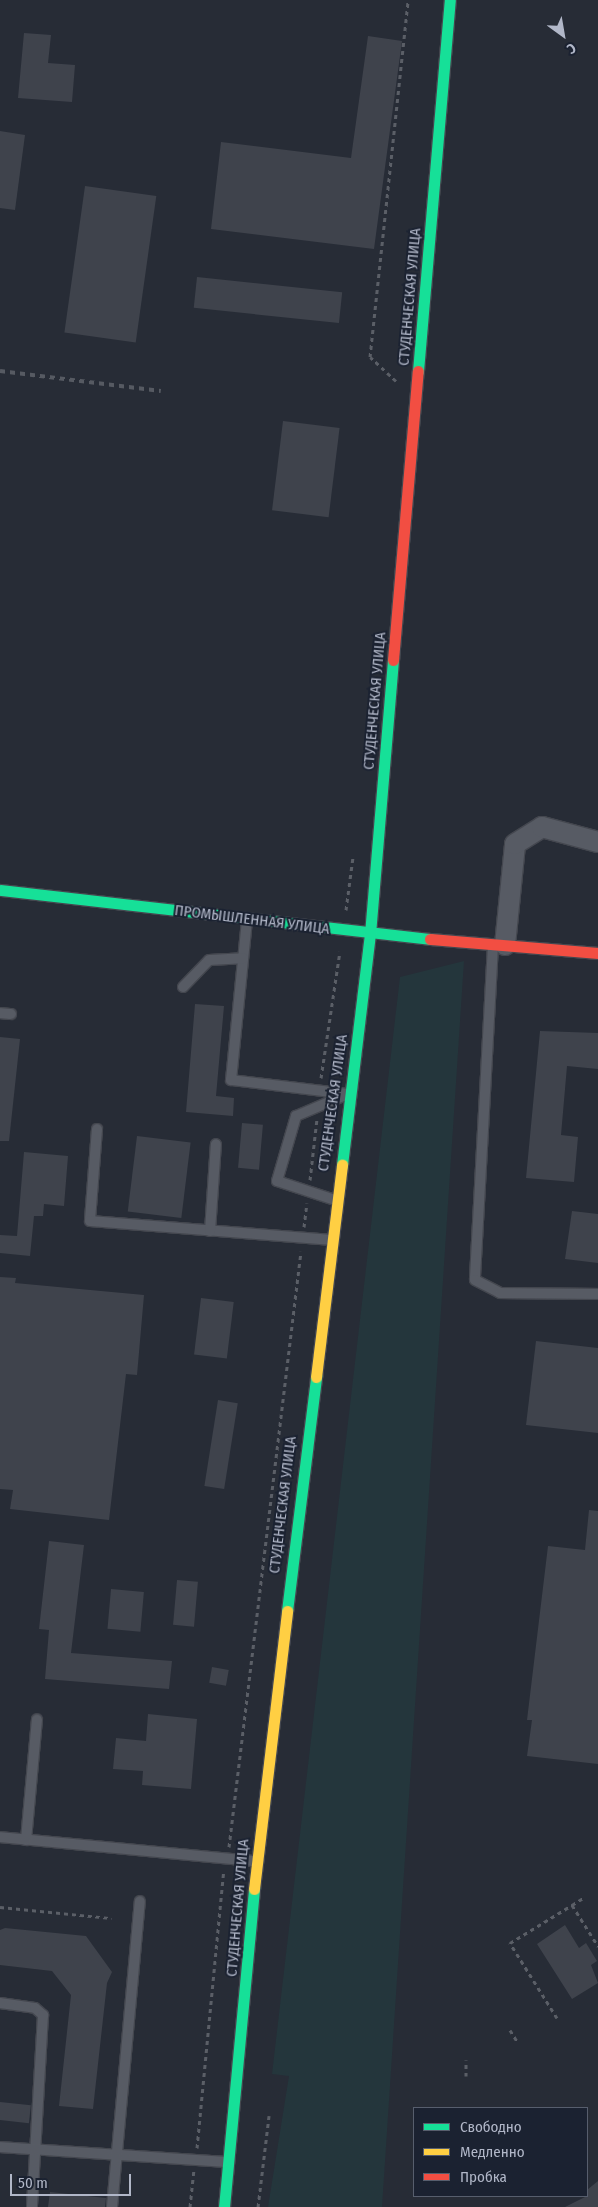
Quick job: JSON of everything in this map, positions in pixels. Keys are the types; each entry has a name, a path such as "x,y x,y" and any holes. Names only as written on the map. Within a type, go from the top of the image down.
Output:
{"main road":[{"name":"СТУДЕНЧЕСКАЯ УЛИЦА","path":"224,2207 230,2162 257,1861 330,1240 370,934 450,0"},
{"name":"ПРОМЫШЛЕННАЯ УЛИЦА","path":"0,890 370,934 598,953"}],"street":[{"path":"499,945 515,844 542,827 598,842"}],"lane":[{"path":"247,920 231,1080 349,1094"},
{"path":"499,945 475,1280 500,1293 598,1294"},
{"path":"183,987 209,960 243,958"},
{"path":"335,1200 277,1181 296,1116 349,1094"},
{"path":"98,1129 90,1221 330,1240"},
{"path":"210,1231 216,1144"},
{"path":"26,1840 37,1720"},
{"path":"0,1837 257,1861"},
{"path":"112,2207 118,2158 140,1901"},
{"path":"0,2003 35,2008 43,2015 37,2150 32,2207"},
{"path":"0,2147 118,2158 230,2162"}],"path":[{"path":"557,2018 508,1944 585,1897"},
{"path":"572,1905 598,1946"},
{"path":"0,1907 111,1918"},
{"path":"510,2030 518,2043"},
{"path":"466,2060 466,2076"},
{"path":"258,2207 269,2116"}],"shaded area":[{"path":"464,961 382,2207 268,2207 289,2076 272,2074 400,977"}],"building":[{"path":"24,33 51,35 48,63 75,65 72,102 18,98"},
{"path":"368,36 402,41 374,249 211,229 221,142 351,158"},
{"path":"0,131 25,135 15,210 0,208"},
{"path":"85,186 156,196 136,343 64,333"},
{"path":"197,277 342,292 339,323 194,308"},
{"path":"283,421 340,428 329,517 272,510"},
{"path":"195,1004 224,1006 216,1096 234,1098 233,1116 186,1112"},
{"path":"540,1031 598,1033 598,1069 567,1066 561,1135 578,1137 574,1182 526,1178"},
{"path":"0,1037 20,1039 9,1141 0,1141"},
{"path":"242,1123 263,1125 259,1170 238,1168"},
{"path":"137,1136 191,1143 181,1218 128,1211"},
{"path":"24,1152 68,1156 64,1206 44,1204 43,1216 34,1216 30,1256 0,1253 0,1235 17,1236"},
{"path":"572,1211 598,1214 598,1263 565,1259"},
{"path":"0,1277 16,1278 15,1283 144,1295 137,1375 126,1374 109,1520 10,1509 13,1490 0,1489"},
{"path":"201,1298 234,1302 227,1359 194,1355"},
{"path":"536,1341 598,1348 598,1433 526,1425"},
{"path":"218,1400 238,1403 224,1489 204,1486"},
{"path":"589,1510 598,1511 598,1764 527,1756 532,1720 527,1720 548,1546 585,1550"},
{"path":"49,1541 84,1545 71,1653 172,1661 169,1689 45,1679 49,1630 39,1629"},
{"path":"177,1580 198,1582 194,1627 173,1625"},
{"path":"111,1589 144,1592 140,1632 108,1629"},
{"path":"212,1667 229,1670 226,1686 209,1683"},
{"path":"148,1714 197,1719 191,1789 142,1785 143,1771 113,1769 116,1738 146,1741"},
{"path":"565,1925 579,1948 586,1943 597,1961 591,1965 598,1983 572,1999 537,1944"},
{"path":"5,1928 86,1936 112,1972 107,1983 93,2109 59,2106 71,1995 52,1971 0,1965 0,1930"},
{"path":"0,2102 31,2105 29,2123 0,2120"},
{"path":"598,2181 598,2207 565,2207 588,2197 588,2189"},
{"path":"50,2192 106,2198 105,2207 48,2207"}],"railway":[{"path":"0,371 161,391"}],"traffic: fast":[{"path":"418,371 450,0"},
{"path":"342,1165 370,934 393,660"},
{"path":"0,890 430,939"},
{"path":"287,1611 316,1377"},
{"path":"224,2207 254,1889"}],"traffic: slow":[{"path":"316,1377 342,1165"},
{"path":"254,1889 287,1611"}],"traffic: jam":[{"path":"393,660 418,371"},
{"path":"430,939 598,953"}]}
